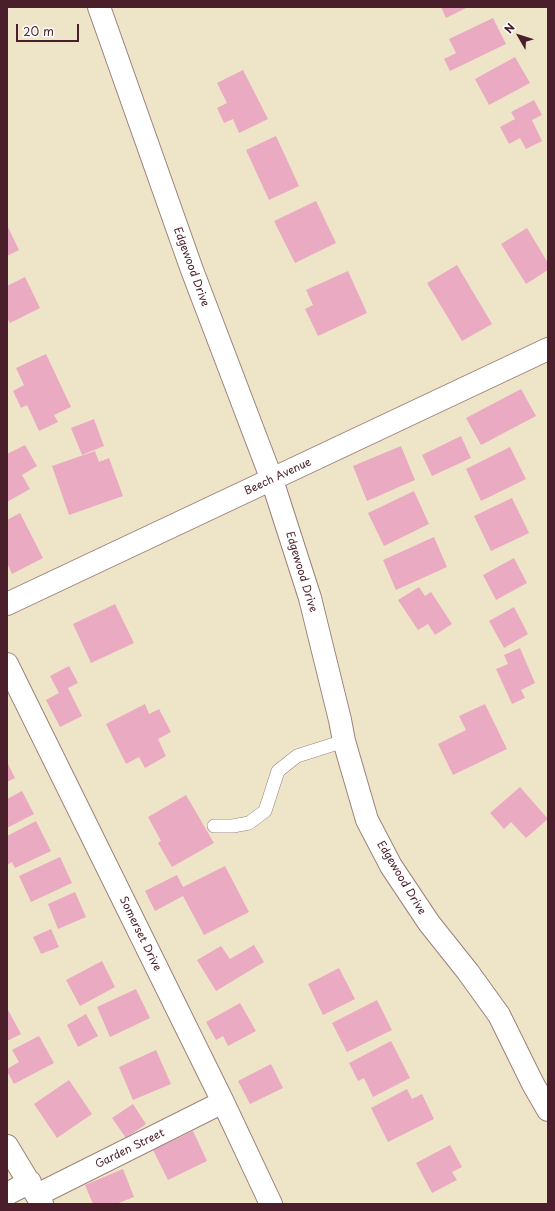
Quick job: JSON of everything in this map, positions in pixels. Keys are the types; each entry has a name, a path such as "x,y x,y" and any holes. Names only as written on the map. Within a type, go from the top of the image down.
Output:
{"street":[{"name":"Edgewood Drive","path":"99,7 192,270 272,480 310,598 344,741 367,820 391,866 429,923 468,972 499,1015 533,1084 548,1110"},
{"name":"Beech Avenue","path":"7,604 548,349"},
{"name":"Somerset Drive","path":"7,664 223,1102 271,1204"},
{"name":"Garden Street","path":"7,1194 36,1194 223,1102"},
{"path":"7,1146 36,1194"}],"lane":[{"path":"214,826 233,826 249,823 265,811 278,771 297,756 344,741"}],"building":[{"path":"441,7 468,7 446,18"},
{"path":"493,18 506,44 450,71 444,59 456,53 449,39"},
{"path":"515,57 530,83 489,105 475,79"},
{"path":"243,70 268,119 239,133 233,119 224,123 217,108 227,103 217,83"},
{"path":"534,100 542,115 532,120 542,141 526,149 520,138 509,144 500,127 515,119 511,112"},
{"path":"276,136 299,186 269,200 246,150"},
{"path":"316,201 336,243 295,263 274,221"},
{"path":"7,225 19,250 7,256"},
{"path":"527,228 548,263 548,270 526,284 501,244"},
{"path":"457,265 492,324 462,341 427,283"},
{"path":"348,271 367,313 318,336 305,309 313,305 306,290"},
{"path":"25,277 40,308 10,323 7,318 7,286"},
{"path":"46,354 71,407 54,415 58,422 39,431 27,405 21,408 13,391 24,385 16,368"},
{"path":"521,389 536,416 481,445 466,418"},
{"path":"94,419 104,446 82,455 71,428"},
{"path":"461,436 471,458 432,476 422,455"},
{"path":"25,445 37,466 22,475 30,489 7,502 7,454"},
{"path":"401,446 415,480 367,501 353,466"},
{"path":"510,447 526,479 481,501 466,469"},
{"path":"95,451 99,462 109,458 123,496 69,515 52,466"},
{"path":"414,491 429,524 384,546 368,513"},
{"path":"512,498 529,533 491,551 474,516"},
{"path":"20,513 43,558 12,574 7,563 7,520"},
{"path":"434,537 447,567 396,590 383,560"},
{"path":"514,558 527,583 496,600 483,575"},
{"path":"419,587 425,596 431,592 452,624 435,635 428,624 418,630 398,600"},
{"path":"115,604 134,643 91,663 73,624"},
{"path":"514,607 528,634 504,648 489,621"},
{"path":"520,648 535,683 521,690 525,698 512,704 496,669 508,664 504,655"},
{"path":"69,666 78,683 68,688 82,716 60,727 46,700 59,693 50,676"},
{"path":"145,704 149,714 159,709 171,732 158,739 166,756 145,768 139,757 126,764 106,724"},
{"path":"485,704 507,749 453,775 438,744 466,730 459,716"},
{"path":"7,762 15,778 7,782"},
{"path":"520,787 548,819 526,838 511,822 504,829 490,813"},
{"path":"22,791 34,814 7,828 7,799"},
{"path":"186,795 214,843 172,867 158,843 161,841 148,817"},
{"path":"36,821 51,851 15,868 12,862 7,865 7,836"},
{"path":"60,857 72,883 31,902 19,876"},
{"path":"225,866 249,912 204,935 183,896 155,911 145,891 177,875 183,887"},
{"path":"75,892 86,917 58,929 48,904"},
{"path":"51,929 59,947 41,954 33,937"},
{"path":"254,945 264,962 216,991 197,960 221,946 230,959"},
{"path":"102,961 115,987 80,1006 66,980"},
{"path":"339,968 355,999 323,1015 308,984"},
{"path":"136,989 150,1018 110,1037 97,1007"},
{"path":"377,1000 392,1030 347,1052 332,1023"},
{"path":"240,1003 256,1031 228,1046 223,1036 216,1040 206,1022"},
{"path":"7,1008 21,1034 7,1041"},
{"path":"86,1014 98,1036 78,1047 67,1025"},
{"path":"39,1036 54,1063 14,1084 7,1069 19,1062 12,1050"},
{"path":"391,1041 410,1078 373,1097 364,1078 358,1081 349,1063"},
{"path":"156,1050 171,1084 133,1100 119,1067"},
{"path":"271,1064 283,1088 250,1104 238,1081"},
{"path":"69,1080 92,1114 57,1138 34,1104"},
{"path":"407,1089 412,1099 422,1094 434,1119 388,1142 371,1108"},
{"path":"133,1104 146,1124 126,1138 112,1118"},
{"path":"193,1131 207,1161 168,1180 153,1150"},
{"path":"450,1145 462,1167 452,1172 457,1180 432,1193 416,1163"},
{"path":"123,1169 134,1197 116,1204 93,1204 85,1185"}]}
